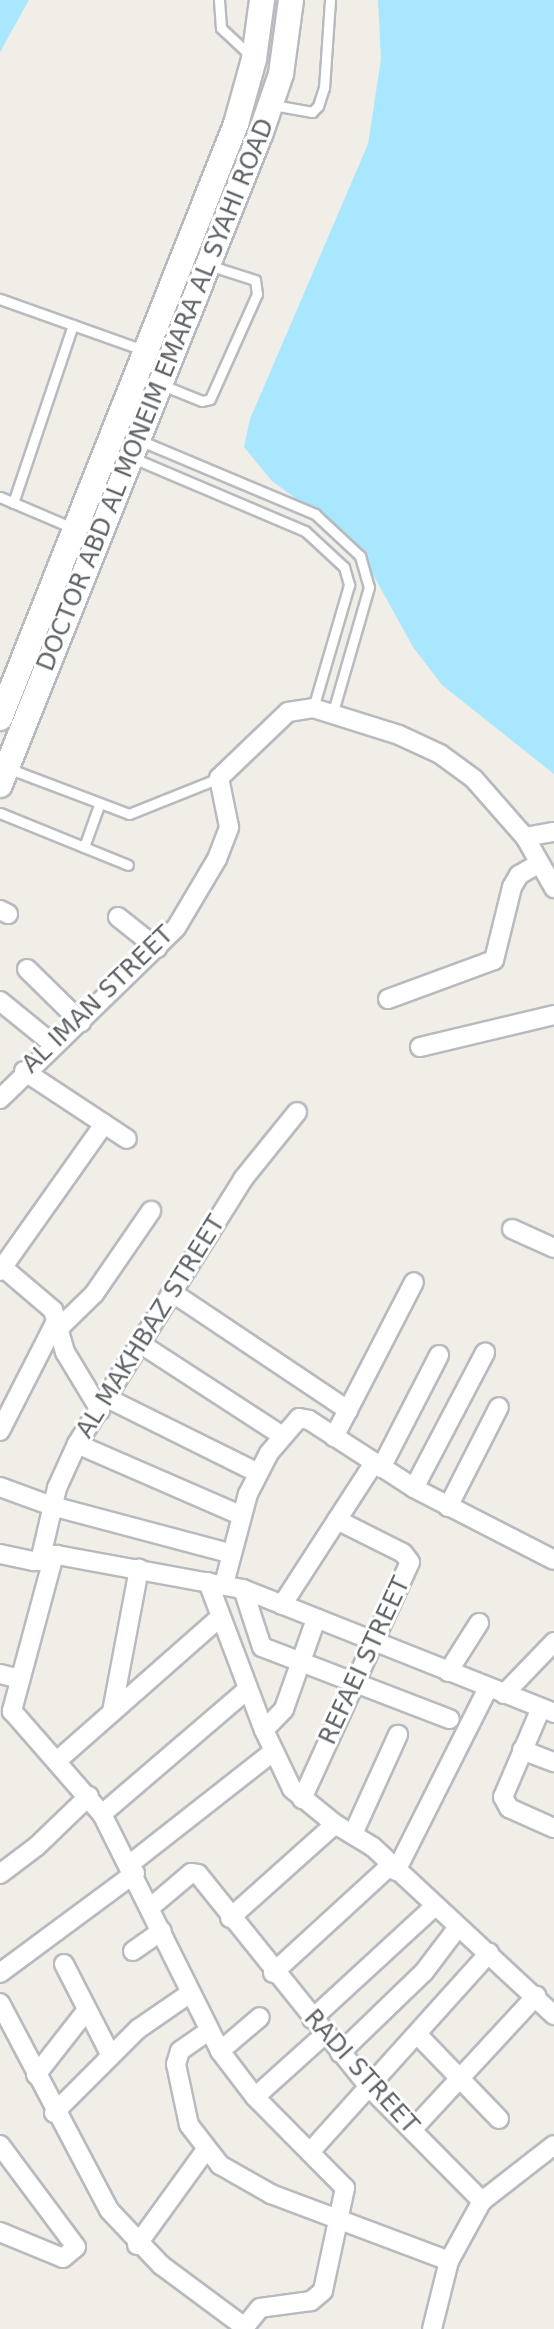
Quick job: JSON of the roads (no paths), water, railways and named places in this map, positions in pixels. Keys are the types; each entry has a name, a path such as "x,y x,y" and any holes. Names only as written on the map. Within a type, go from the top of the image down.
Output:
{"main road":[{"name":"DOCTOR ABD AL MONEIM EMARA AL SYAHI ROAD","path":"0,718 236,124 254,59 262,0"},
{"name":"DOCTOR ABD AL MONEIM EMARA AL SYAHI ROAD","path":"3,776 271,105 281,74 291,0"},
{"path":"254,59 281,74"}],"street":[{"path":"219,778 281,717 296,709 313,708 440,754 474,779 524,837 554,888"},
{"name":"AL IMAN STREET","path":"0,1099 24,1071 81,1022 176,928 217,859 229,827 219,778"},
{"path":"524,837 554,832"},
{"path":"388,999 494,960 512,887 519,875 538,864"},
{"path":"118,917 157,948"},
{"path":"27,969 81,1022"},
{"path":"0,1001 53,1044"},
{"path":"420,1047 554,1015"},
{"path":"24,1071 127,1139"},
{"name":"AL MAKHBAZ STREET","path":"58,1759 12,1711 47,1558 52,1506 78,1444 243,1179 297,1112"},
{"path":"104,1124 1,1267 57,1324 65,1352 104,1404 258,1473"},
{"path":"0,1431 57,1324 94,1294 150,1211"},
{"path":"512,1229 554,1248"},
{"path":"334,1437 414,1282"},
{"path":"173,1293 348,1409"},
{"path":"141,1344 281,1435"},
{"path":"414,1488 485,1353"},
{"path":"282,1605 337,1520 378,1466 439,1355"},
{"path":"448,1507 499,1407"},
{"path":"554,1560 414,1488 304,1418 294,1420 281,1435 258,1473 216,1583 220,1616 287,1782 302,1798 394,1868 433,1907 489,1953 554,2015"},
{"path":"78,1444 240,1515"},
{"path":"0,1487 52,1506 229,1553"},
{"name":"REFAEI STREET","path":"302,1798 371,1641 410,1562 403,1553 337,1520"},
{"path":"0,1555 139,1569 243,1589 548,1711 522,1750 503,1792 505,1803 554,1828"},
{"path":"112,1712 139,1569"},
{"path":"243,1589 260,1644 450,1719"},
{"path":"0,2003 96,2191 137,2245 243,2328 267,2305 320,2296 326,2286 345,2188 256,2097 220,2051 188,1994 152,1906 102,1814 58,1759 220,1616"},
{"path":"264,1730 284,1709 316,1619"},
{"path":"448,1672 479,1623"},
{"path":"273,1973 394,1868 496,1691 554,1642"},
{"path":"0,1674 19,1681"},
{"path":"0,1686 19,1681"},
{"path":"102,1814 248,1689"},
{"path":"353,1835 398,1735"},
{"path":"522,1750 554,1762"},
{"path":"0,1973 132,1869 273,1752"},
{"path":"0,1874 37,1846 89,1796"},
{"path":"230,1918 335,1824"},
{"name":"RADI STREET","path":"152,1906 193,1872 369,2087 482,2201"},
{"path":"312,2019 433,1907"},
{"path":"340,2053 424,1972 458,1927"},
{"path":"133,1951 162,1931"},
{"path":"310,2152 489,1953"},
{"path":"64,1964 111,2056"},
{"path":"54,2113 153,2016 188,1994"},
{"path":"412,2130 536,1996"},
{"path":"36,2075 86,2011"},
{"path":"220,2051 260,2017"},
{"path":"208,2032 180,2051 176,2064 184,2110 205,2151 253,2186 449,2261"},
{"path":"256,2097 325,2034"},
{"path":"417,2034 499,2119"},
{"path":"0,2145 76,2247 63,2258 0,2232"},
{"path":"432,2329 449,2261 482,2201 554,2145"},
{"path":"137,2245 205,2151"}],"lane":[{"path":"219,0 221,28 254,59"},
{"path":"271,105 312,112 318,106 324,88 330,0"},
{"path":"161,384 202,401 209,399 257,294 255,280 208,265"},
{"path":"0,299 147,352"},
{"path":"13,503 73,325"},
{"path":"135,449 315,514 351,545 366,568 369,587 332,715"},
{"path":"135,449 305,531 336,558 349,584 313,708"},
{"path":"0,497 77,529"},
{"path":"336,558 351,545"},
{"path":"3,776 129,814 219,778"},
{"path":"84,847 99,805"},
{"path":"0,813 128,865"}],"water":[{"path":"0,0 29,0 0,52"},
{"path":"378,0 554,0 554,774 442,685 413,647 355,542 272,481 244,447 250,419 368,144 381,59"}]}
